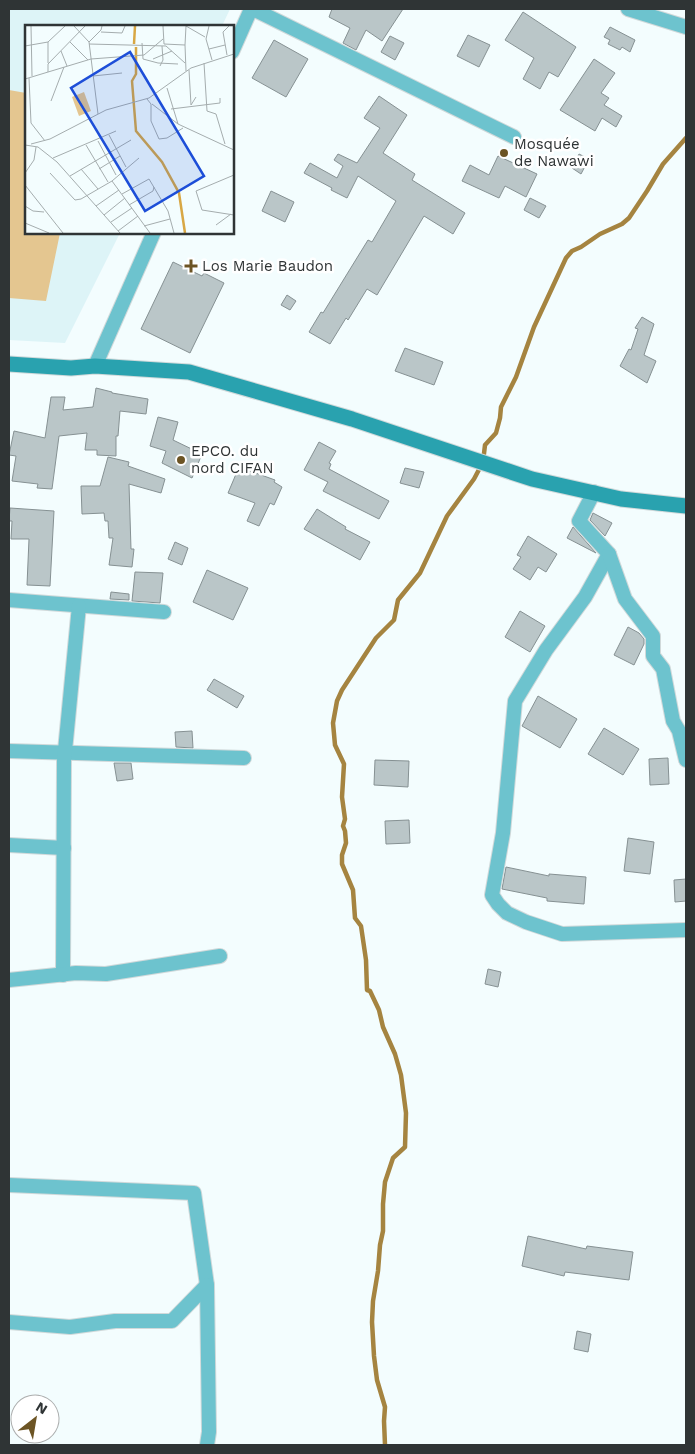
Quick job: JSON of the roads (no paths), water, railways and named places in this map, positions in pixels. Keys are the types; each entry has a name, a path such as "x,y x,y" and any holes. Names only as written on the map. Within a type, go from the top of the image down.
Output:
{"street":[{"path":"234,48 252,9 514,137"},
{"path":"628,9 686,27"},
{"path":"95,366 153,234"},
{"path":"9,364 71,368 95,366 188,372 352,419 532,479 621,498 686,506"},
{"path":"594,492 579,521 609,554 625,598 653,636 654,656 663,669 673,722 679,731 686,760"},
{"path":"609,554 586,597 546,650 516,701 503,833 492,895 507,912 526,922 562,934 686,930"},
{"path":"9,600 164,612"},
{"path":"63,975 65,752 79,606"},
{"path":"9,751 244,758"},
{"path":"9,845 64,848"},
{"path":"9,980 76,974 106,974 220,956"},
{"path":"9,1185 194,1193 207,1285 207,1445"},
{"path":"9,1322 70,1326 114,1322 172,1322 207,1285"}],"waterway":[{"path":"385,1445 385,1407 377,1380 374,1356 373,1301 383,1231 385,1182 393,1158 405,1147 406,1113 401,1075 395,1054 383,1027 379,1010 370,991 367,990 366,960 361,926 355,918 353,890 342,864 342,855 346,843 343,826 345,819 342,797 344,764 335,745 333,723 337,701 342,690 376,638 394,620 398,600 420,573 447,516 474,479 483,462 485,445 496,433 501,407 516,377 534,327 566,258 572,251 600,234 622,224 629,218 663,164 686,138"}],"place":[{"name":"Mosquée de Nawawi","path":"504,153"},
{"name":"Los Marie Baudon","path":"191,266"},
{"name":"EPCO. du nord CIFAN","path":"181,460"}]}
